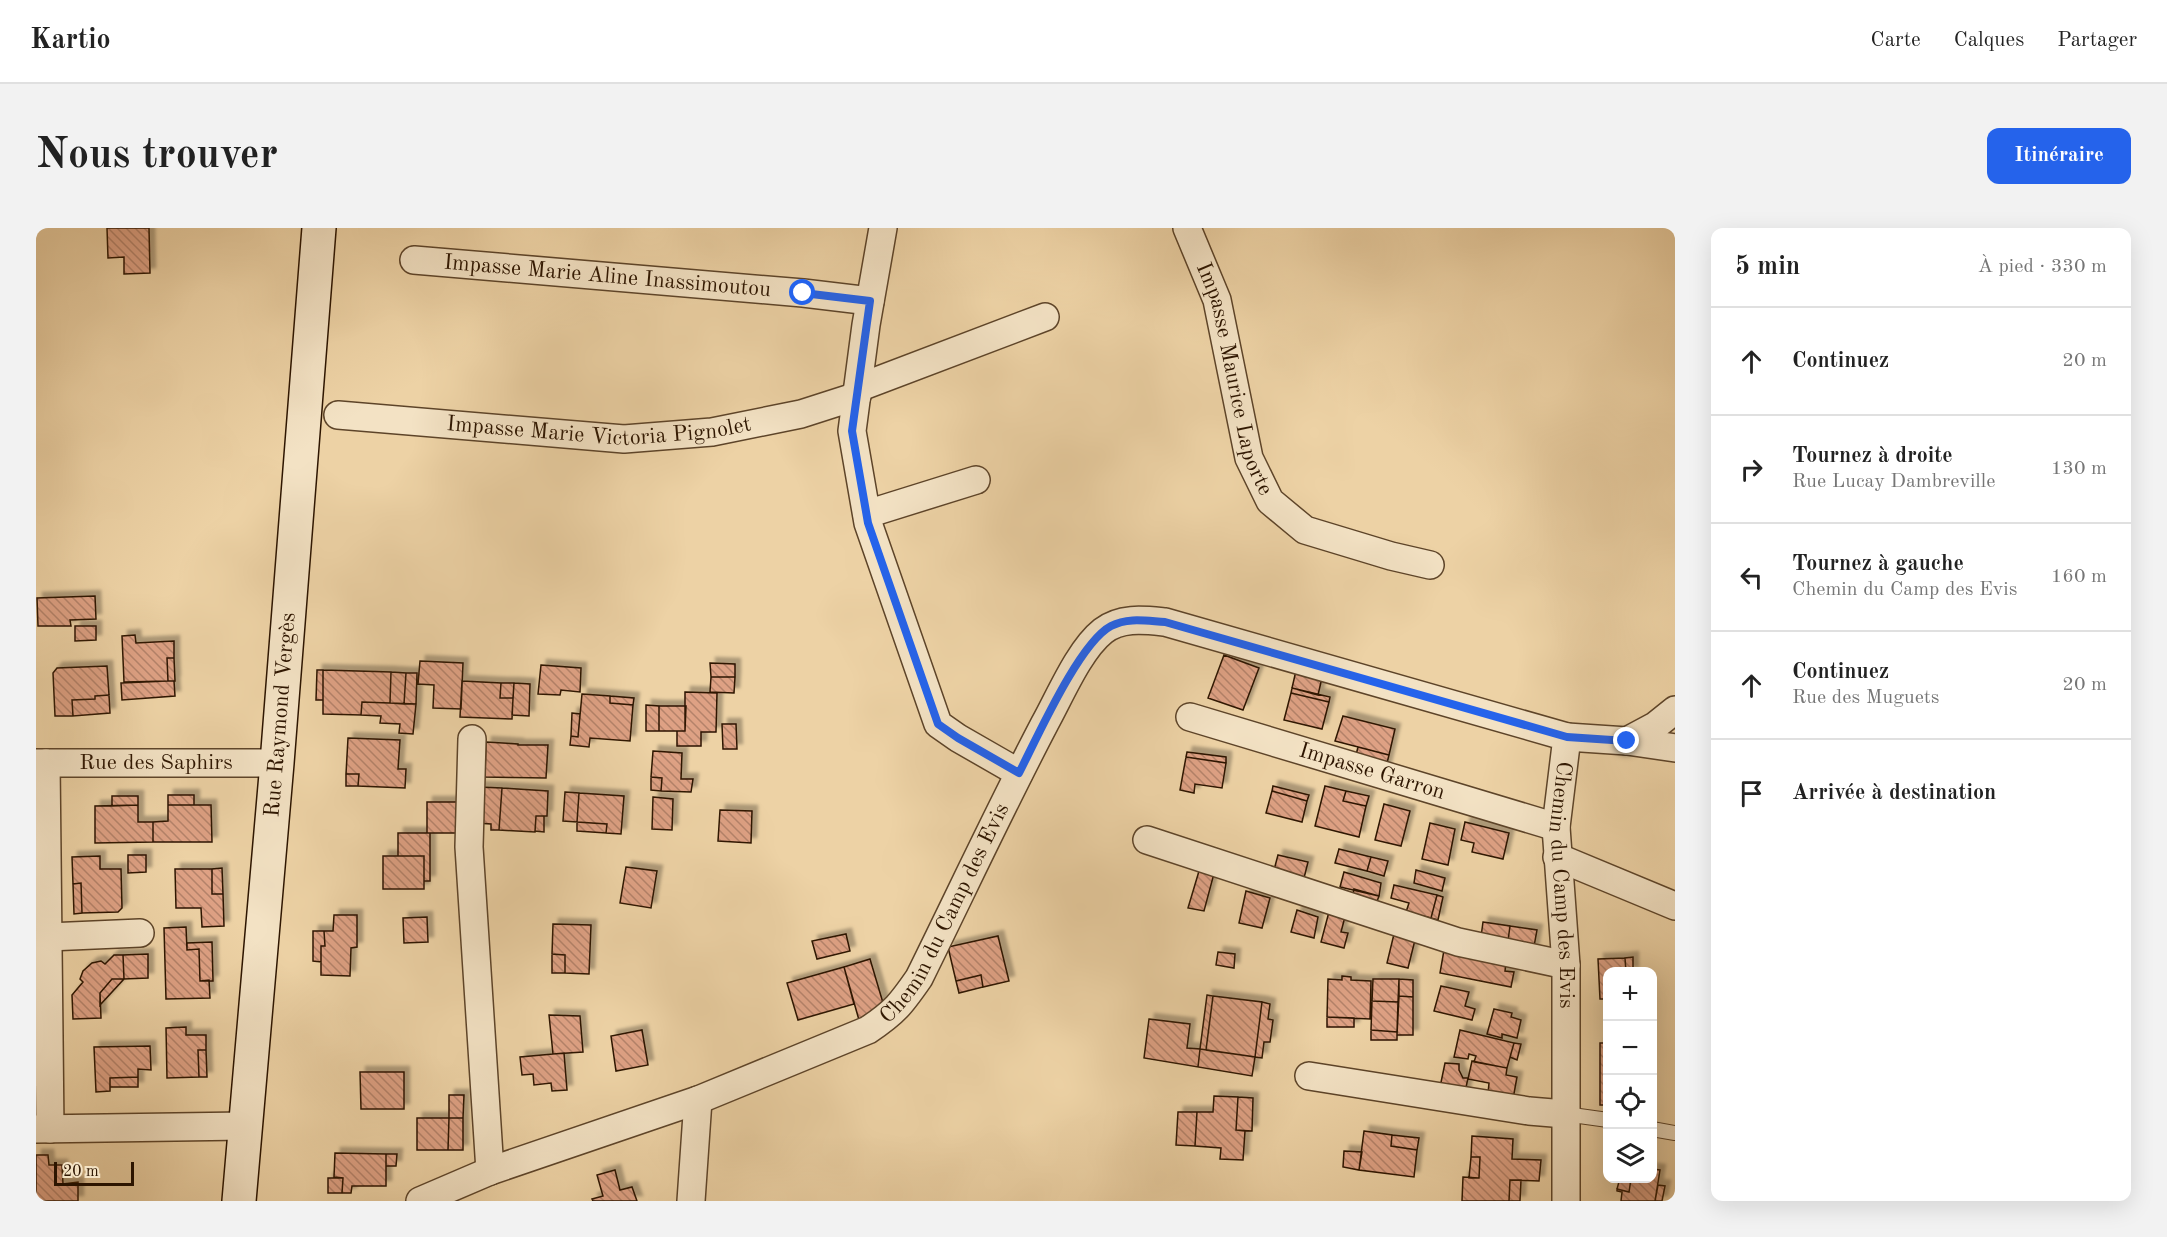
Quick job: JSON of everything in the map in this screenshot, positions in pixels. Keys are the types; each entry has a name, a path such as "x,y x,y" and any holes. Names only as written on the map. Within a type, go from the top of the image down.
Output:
{"main road":[{"name":"Rue Raymond Vergès","path":"239,1201 278,763 319,228"}],"street":[{"path":"883,228 870,301 852,431 867,513 884,571 938,724 1019,773"},
{"name":"Impasse Maurice Laporte","path":"1187,228 1217,300 1249,458 1270,501 1305,530 1390,556 1430,565"},
{"name":"Impasse Marie Aline Inassimoutou","path":"414,260 803,293 870,301"},
{"name":"Impasse Marie Victoria Pignolet","path":"338,415 624,439 712,432 801,414 1045,317"},
{"path":"867,513 976,480"},
{"name":"Chemin du Camp des Evis","path":"420,1201 490,1171 698,1100 868,1030 899,1008 919,978 1019,773 1073,670 1103,631 1124,621 1165,622 1567,737 1556,827 1566,965 1566,1201"},
{"path":"1627,741 1655,726 1675,710"},
{"name":"Impasse Garron","path":"1190,717 1556,827"},
{"path":"1567,737 1627,741 1675,748"},
{"path":"472,739 470,847 490,1171"},
{"name":"Rue des Saphirs","path":"41,763 278,763"},
{"path":"41,763 48,938 43,1129 245,1126"},
{"path":"1147,840 1458,942 1566,965"},
{"path":"1557,856 1675,906"},
{"path":"48,938 140,933"},
{"path":"1310,1076 1529,1111 1565,1114"},
{"path":"691,1201 698,1100"}],"lane":[{"path":"1565,1114 1603,1119"},
{"path":"1657,1130 1675,1133"}],"building":[{"path":"107,228 149,228 150,273 124,274 124,257 108,258"},
{"path":"95,596 96,619 70,620 71,626 38,626 37,598"},
{"path":"75,626 96,626 96,640 75,641"},
{"path":"135,635 136,643 174,641 174,658 167,658 168,681 124,682 122,636"},
{"path":"1224,655 1259,668 1243,710 1208,698"},
{"path":"167,658 174,658 175,681 168,681"},
{"path":"420,661 463,663 461,709 433,708 434,685 418,684"},
{"path":"1298,662 1324,669 1318,695 1292,688"},
{"path":"710,663 735,664 735,677 711,677"},
{"path":"541,665 581,668 580,692 561,690 560,695 538,694"},
{"path":"107,666 109,695 95,696 95,699 72,700 73,716 55,716 53,673 57,668"},
{"path":"317,670 323,670 323,700 316,700"},
{"path":"323,670 391,672 390,703 362,702 361,715 323,714"},
{"path":"391,672 406,673 404,704 390,703"},
{"path":"406,673 417,673 416,704 404,704"},
{"path":"711,677 735,677 734,693 710,692"},
{"path":"174,681 175,696 122,700 121,683"},
{"path":"462,681 501,683 500,698 513,698 512,719 460,717"},
{"path":"501,683 514,683 513,698 500,698"},
{"path":"514,683 530,684 529,716 512,715"},
{"path":"1292,688 1330,697 1329,702 1291,693"},
{"path":"685,692 717,693 716,732 701,732 701,746 677,746 677,731 685,731"},
{"path":"1291,693 1329,702 1322,729 1284,720"},
{"path":"582,694 610,696 610,703 633,705 630,741 590,738 589,747 570,745 571,736 578,737"},
{"path":"109,695 110,713 73,716 72,700 95,699 95,696"},
{"path":"610,696 634,698 633,705 610,703"},
{"path":"362,702 416,704 413,734 399,733 400,724 380,723 381,716 361,715"},
{"path":"646,705 659,706 659,731 646,731"},
{"path":"659,706 686,706 685,731 659,731"},
{"path":"572,713 580,714 578,737 571,736"},
{"path":"1343,716 1395,729 1389,755 1335,741"},
{"path":"722,724 736,724 737,749 723,749"},
{"path":"348,738 400,740 398,769 406,769 405,788 358,786 359,774 346,774"},
{"path":"486,742 548,745 546,778 485,777"},
{"path":"1358,747 1389,755 1385,771 1354,763"},
{"path":"653,751 682,753 681,779 693,779 691,792 661,791 662,778 651,777"},
{"path":"1187,752 1226,757 1226,763 1186,757"},
{"path":"1186,757 1226,763 1222,788 1195,784 1194,793 1180,790"},
{"path":"346,774 359,774 358,786 346,786"},
{"path":"651,777 662,778 661,791 651,790"},
{"path":"1273,786 1309,795 1307,801 1272,791"},
{"path":"1325,786 1346,791 1343,801 1366,806 1359,837 1315,826"},
{"path":"478,787 502,788 499,830 491,830 491,824 476,823"},
{"path":"502,788 548,791 547,816 536,816 535,832 499,830"},
{"path":"1272,791 1307,801 1302,822 1266,813"},
{"path":"1346,791 1369,796 1366,806 1343,801"},
{"path":"565,792 579,793 577,822 563,821"},
{"path":"579,793 624,796 621,834 606,833 607,824 577,822"},
{"path":"168,795 194,795 194,805 168,805"},
{"path":"112,796 138,796 138,805 112,806"},
{"path":"653,797 673,799 672,830 652,829"},
{"path":"427,802 464,802 463,833 427,833"},
{"path":"1384,804 1410,811 1401,846 1375,840"},
{"path":"138,805 138,822 153,822 153,842 95,843 95,806"},
{"path":"168,805 211,805 212,842 153,842 153,822 168,821"},
{"path":"720,810 752,811 751,843 718,841"},
{"path":"536,816 544,816 544,832 535,831"},
{"path":"577,822 607,824 606,833 577,831"},
{"path":"1465,822 1509,833 1503,859 1472,852 1474,843 1461,840"},
{"path":"1430,823 1455,829 1448,865 1422,859"},
{"path":"398,833 430,833 430,881 424,881 424,856 398,856"},
{"path":"1339,849 1371,857 1367,871 1335,863"},
{"path":"128,855 146,855 146,872 128,873"},
{"path":"1278,855 1308,862 1304,878 1274,870"},
{"path":"100,856 100,869 121,869 122,908 118,912 82,913 81,883 73,884 72,857"},
{"path":"383,856 424,856 424,889 383,889"},
{"path":"1371,857 1388,861 1384,876 1367,871"},
{"path":"1202,861 1216,866 1204,911 1188,908"},
{"path":"626,867 657,871 651,908 620,903"},
{"path":"222,868 223,894 212,894 212,869"},
{"path":"175,869 212,869 212,894 223,894 224,926 202,927 201,908 176,908"},
{"path":"1416,870 1445,878 1442,891 1414,883"},
{"path":"1344,872 1381,883 1379,896 1340,887"},
{"path":"81,883 82,913 74,914 73,884"},
{"path":"1394,885 1437,895 1431,918 1406,912 1409,903 1391,898"},
{"path":"1354,889 1379,896 1376,904 1352,898"},
{"path":"1246,891 1270,898 1262,928 1239,923"},
{"path":"1437,895 1443,897 1438,920 1431,918"},
{"path":"1330,908 1346,913 1341,932 1348,933 1344,948 1321,942"},
{"path":"1297,910 1318,917 1314,938 1291,932"},
{"path":"334,915 357,915 357,947 351,948 350,976 321,975 321,946 325,946 324,931 333,931"},
{"path":"427,917 428,942 404,943 403,918"},
{"path":"1483,922 1510,926 1507,948 1480,944"},
{"path":"553,924 591,925 589,974 565,973 565,955 552,954"},
{"path":"1510,926 1537,930 1533,952 1507,948"},
{"path":"186,927 187,950 199,949 200,981 209,980 210,998 166,999 164,928"},
{"path":"313,931 324,931 325,946 321,946 321,962 313,961"},
{"path":"846,934 850,951 817,959 812,941"},
{"path":"1394,934 1415,940 1408,968 1387,963"},
{"path":"998,936 1009,981 983,987 981,975 956,981 948,947"},
{"path":"212,942 213,981 200,981 199,949 187,950 187,943"},
{"path":"1444,950 1507,956 1505,971 1514,972 1511,987 1440,973"},
{"path":"1218,952 1235,954 1234,968 1216,965"},
{"path":"148,954 148,978 124,979 123,955"},
{"path":"552,954 565,955 565,973 552,973"},
{"path":"114,955 123,955 124,979 112,979 100,993 101,1018 73,1019 72,995 83,982 80,979 83,971 92,963 101,961 105,964"},
{"path":"1633,957 1633,967 1626,967 1625,958"},
{"path":"1625,958 1626,967 1603,967 1603,999 1600,999 1598,959"},
{"path":"870,959 886,1013 859,1020 844,967"},
{"path":"844,967 854,1004 798,1020 787,983"},
{"path":"981,975 983,987 959,993 956,981"},
{"path":"1342,976 1351,977 1351,980 1371,981 1370,1019 1327,1017 1328,979 1342,980"},
{"path":"112,979 124,979 100,1005 100,993"},
{"path":"1373,979 1399,979 1398,1002 1372,1001"},
{"path":"1399,979 1413,980 1413,997 1399,996"},
{"path":"1441,986 1469,992 1465,1006 1475,1009 1472,1020 1434,1011"},
{"path":"1207,995 1213,996 1206,1050 1200,1049"},
{"path":"1213,996 1262,1002 1255,1057 1206,1050"},
{"path":"1399,996 1413,997 1413,1035 1397,1035"},
{"path":"1372,1001 1398,1002 1397,1032 1371,1030"},
{"path":"1262,1002 1270,1004 1268,1019 1273,1020 1270,1042 1264,1042 1262,1058 1255,1057"},
{"path":"1494,1009 1512,1013 1511,1017 1521,1020 1517,1038 1502,1034 1502,1038 1487,1034"},
{"path":"549,1015 580,1016 583,1052 553,1054"},
{"path":"1327,1017 1354,1018 1354,1027 1327,1027"},
{"path":"1149,1019 1190,1024 1187,1048 1200,1049 1198,1067 1144,1058"},
{"path":"186,1027 186,1035 206,1035 206,1050 198,1050 199,1077 167,1078 166,1028"},
{"path":"642,1030 648,1065 616,1071 611,1036"},
{"path":"1371,1030 1397,1032 1397,1040 1371,1040"},
{"path":"1460,1030 1514,1043 1507,1068 1474,1062 1476,1056 1469,1054 1468,1059 1454,1057"},
{"path":"1514,1043 1521,1044 1517,1060 1510,1057"},
{"path":"1600,1043 1603,1043 1603,1105 1600,1105"},
{"path":"150,1046 151,1070 138,1069 138,1077 110,1078 110,1091 96,1092 94,1047"},
{"path":"1200,1049 1255,1057 1252,1076 1198,1067"},
{"path":"198,1050 206,1050 207,1077 199,1077"},
{"path":"564,1053 567,1090 552,1091 551,1083 534,1085 533,1074 522,1075 520,1057"},
{"path":"1472,1061 1507,1068 1506,1075 1517,1077 1513,1099 1488,1094 1489,1083 1468,1079"},
{"path":"1445,1063 1459,1064 1463,1078 1468,1078 1464,1097 1439,1092"},
{"path":"360,1072 404,1072 404,1109 361,1109"},
{"path":"138,1077 138,1087 110,1087 110,1078"},
{"path":"449,1095 464,1095 463,1118 449,1118"},
{"path":"1214,1096 1238,1097 1236,1130 1245,1131 1243,1160 1220,1159 1221,1148 1195,1146 1197,1112 1213,1112"},
{"path":"1238,1097 1253,1098 1252,1131 1236,1130"},
{"path":"1178,1112 1197,1112 1195,1146 1176,1145"},
{"path":"417,1118 449,1118 448,1150 417,1150"},
{"path":"449,1118 463,1118 463,1150 448,1150"},
{"path":"1364,1131 1392,1135 1391,1146 1417,1150 1414,1177 1359,1170"},
{"path":"1392,1135 1419,1138 1417,1150 1391,1146"},
{"path":"1472,1136 1513,1139 1512,1159 1541,1160 1539,1181 1510,1180 1509,1201 1462,1201 1463,1177 1479,1178 1480,1157 1471,1157"},
{"path":"1344,1151 1362,1152 1359,1170 1343,1167"},
{"path":"335,1153 386,1154 386,1186 352,1186 351,1193 342,1193 343,1178 334,1177"},
{"path":"386,1154 397,1154 396,1166 386,1166"},
{"path":"36,1155 48,1155 49,1165 62,1165 63,1184 78,1182 78,1201 36,1201"},
{"path":"1471,1157 1480,1157 1479,1178 1469,1178"},
{"path":"615,1170 620,1190 632,1187 637,1201 593,1201 592,1199 603,1196 597,1175"},
{"path":"1657,1170 1660,1170 1655,1201 1621,1201 1622,1192 1617,1189 1629,1192 1630,1183 1657,1183"},
{"path":"328,1178 343,1178 342,1193 328,1193"},
{"path":"1510,1180 1521,1180 1520,1201 1509,1201"},
{"path":"1619,1183 1630,1183 1629,1192 1617,1189"},
{"path":"1658,1185 1665,1186 1662,1201 1655,1201"}],"route":[{"path":"803,293 870,301 852,431 868,523 938,724 1019,773 1073,670 1094,640 1113,625 1138,620 1165,622 1567,737 1627,741"}]}
